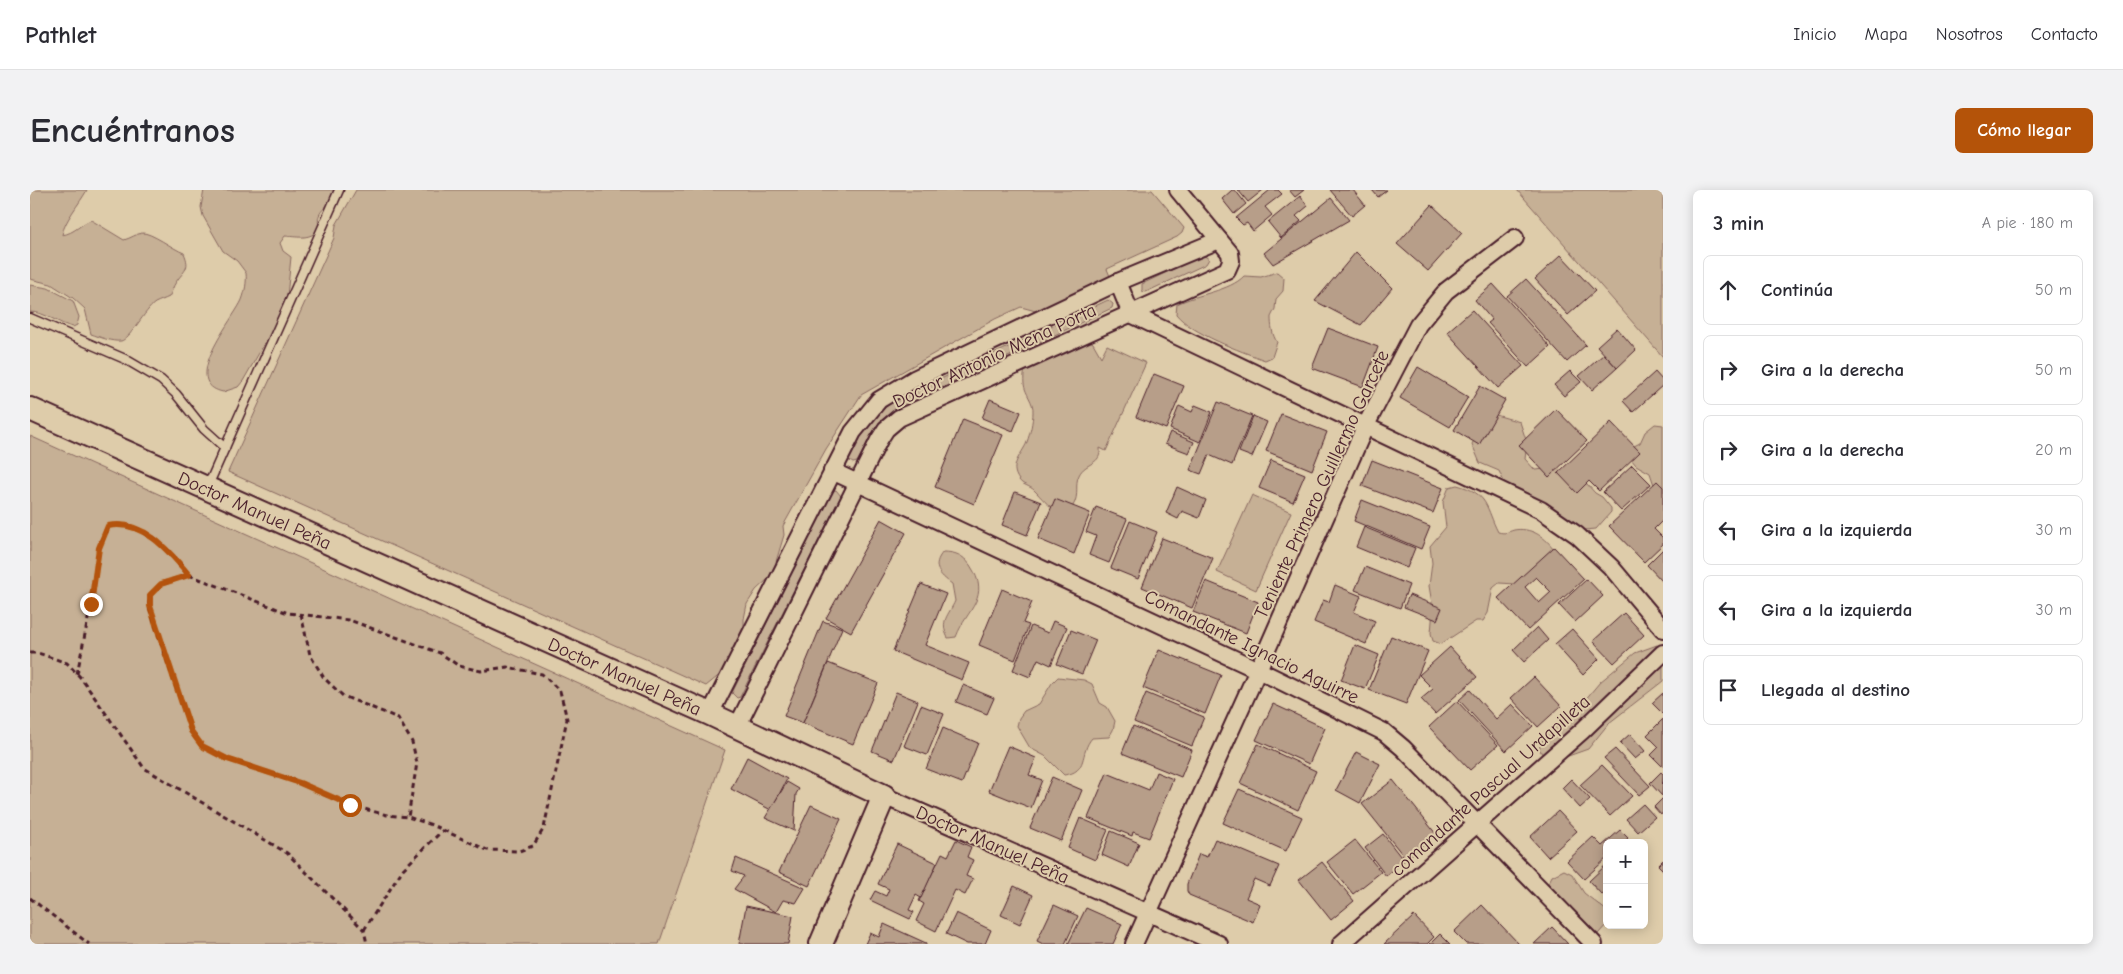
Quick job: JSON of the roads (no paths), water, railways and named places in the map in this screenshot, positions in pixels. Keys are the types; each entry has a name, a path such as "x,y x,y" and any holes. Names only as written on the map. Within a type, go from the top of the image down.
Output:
{"street":[{"path":"710,714 852,432 879,400 914,379 1118,282 1219,240 1178,190"},
{"name":"Teniente Primero Guillermo Garcete","path":"1134,944 1365,427 1418,325 1446,290 1514,238"},
{"name":"Doctor Antonio Mena Porta","path":"737,727 856,483 886,429 899,418 1224,273 1230,267 1230,253 1219,240"},
{"path":"1118,282 1131,314 1541,510 1577,535 1610,566 1663,629"},
{"name":"Doctor Manuel Peña","path":"30,409 710,714 884,796 1219,944"},
{"name":"Comandante Ignacio Aguirre","path":"832,471 1258,670 1384,732 1403,748 1594,944"},
{"name":"comandante Pascual Urdapilleta","path":"1341,944 1582,731 1663,653"},
{"path":"821,944 884,796"}],"lane":[{"path":"207,488 339,190"},
{"path":"30,318 125,359 161,380 176,394 204,429 225,448"}]}
